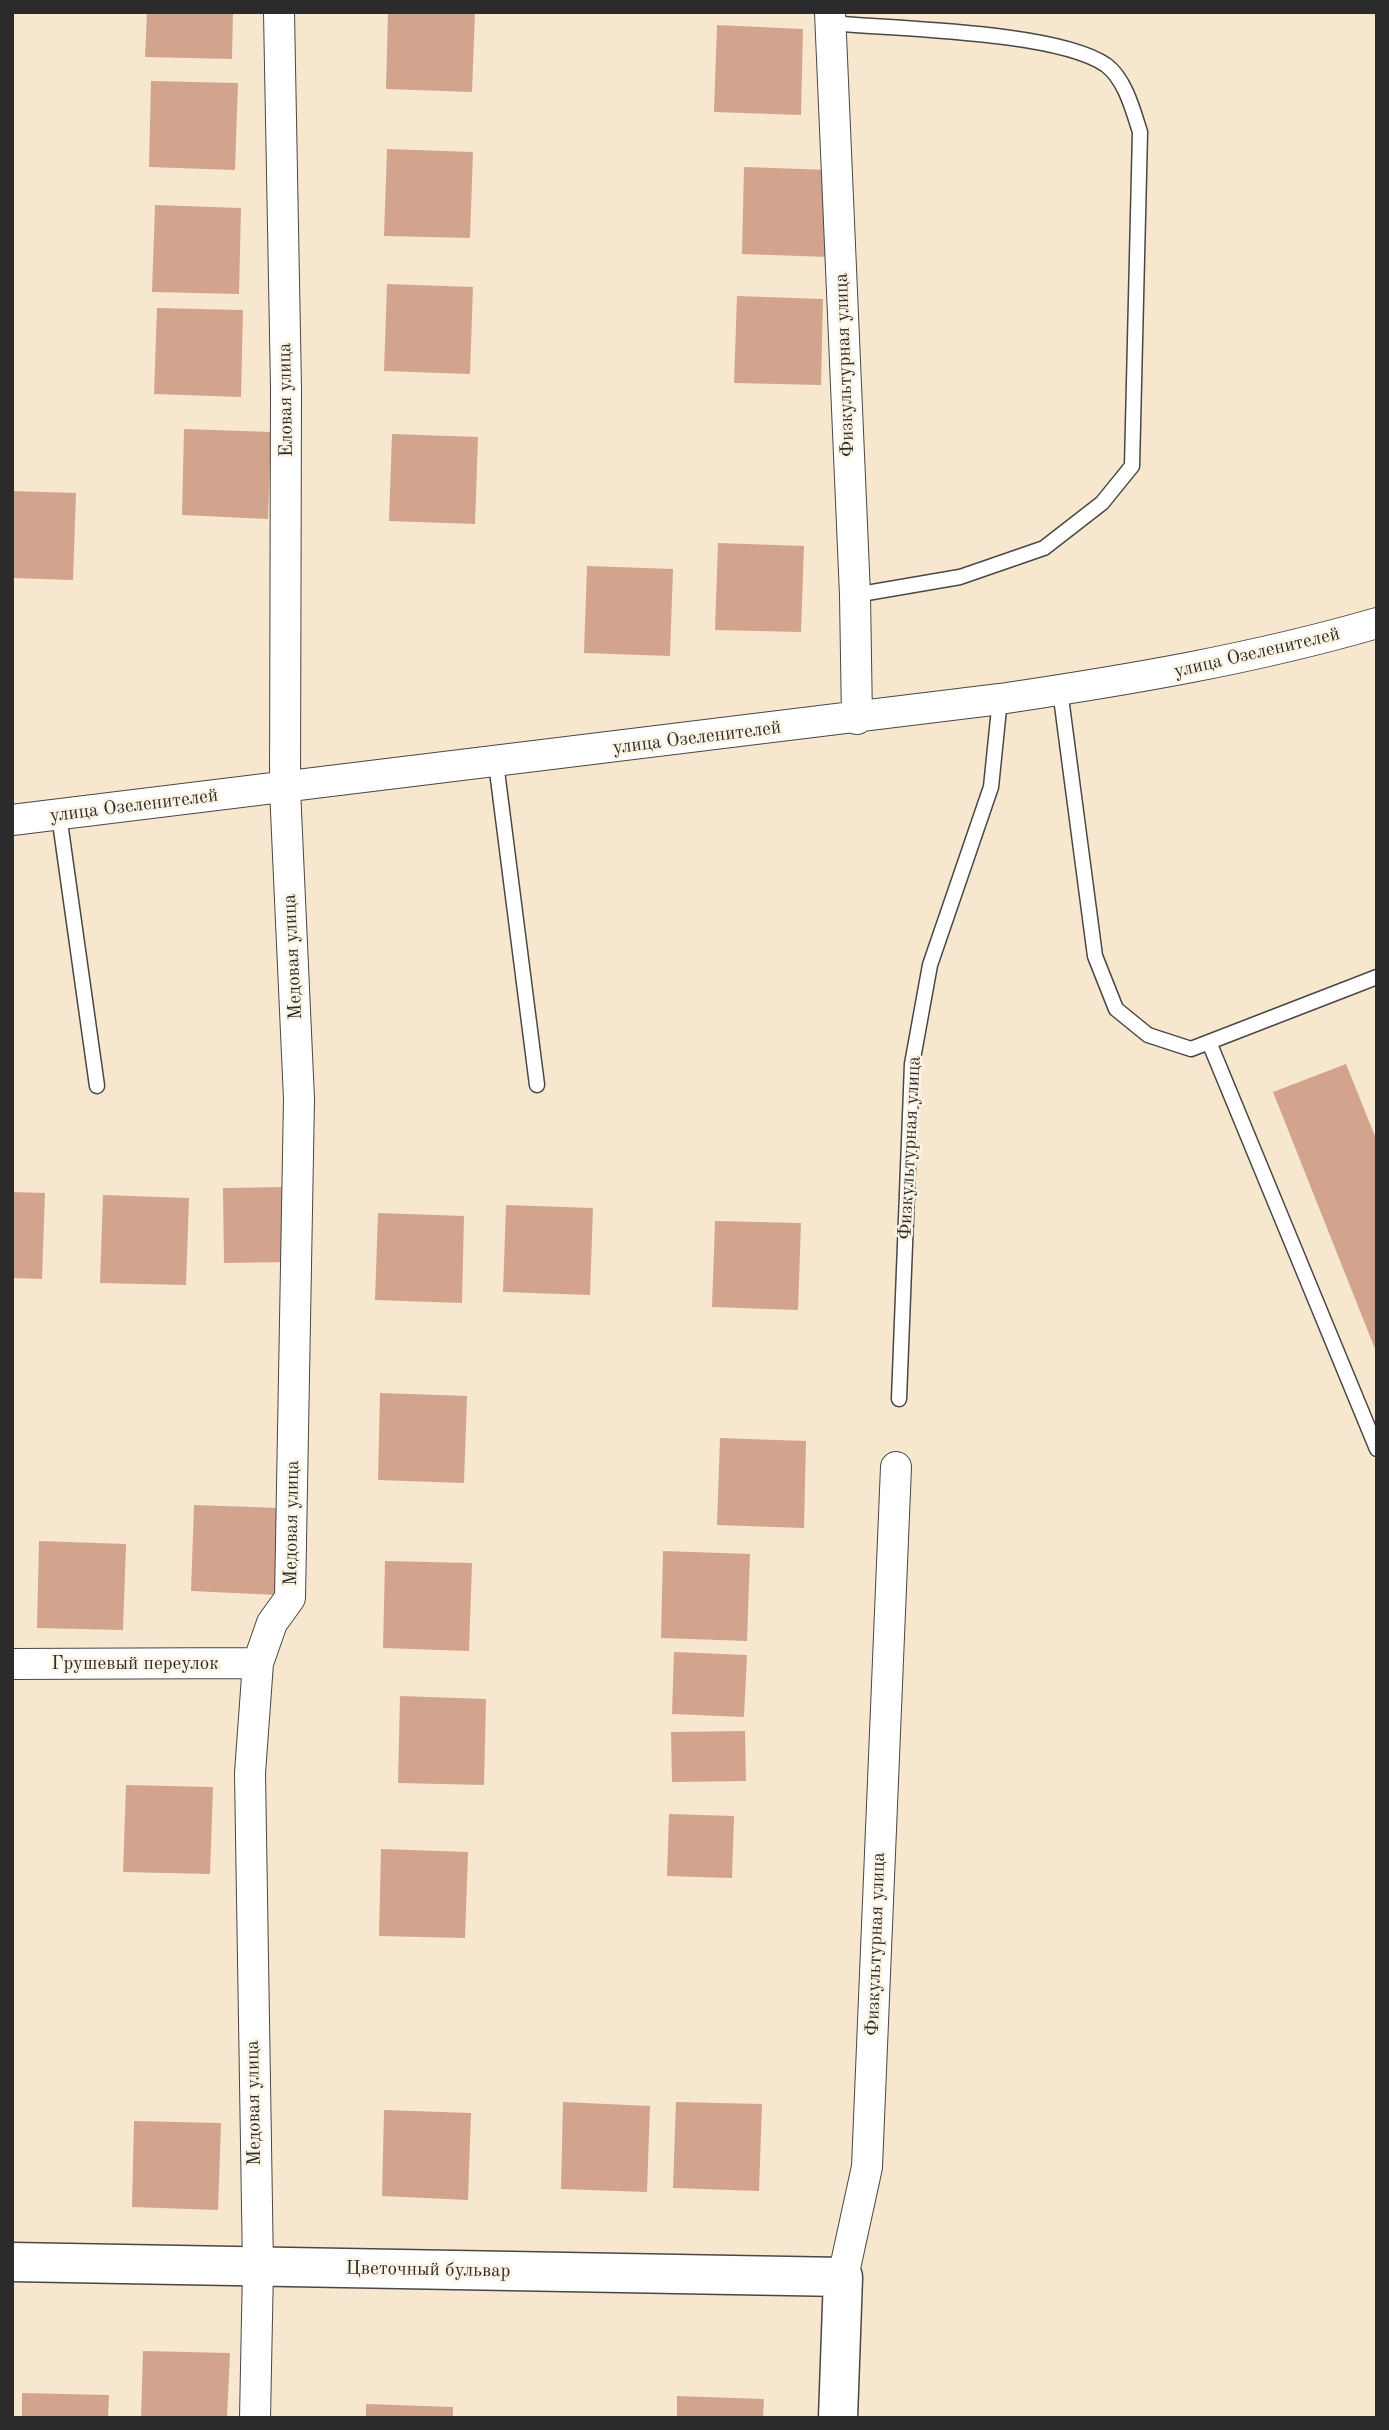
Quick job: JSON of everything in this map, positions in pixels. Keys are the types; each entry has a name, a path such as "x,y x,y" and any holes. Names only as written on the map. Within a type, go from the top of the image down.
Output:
{"street":[{"name":"Еловая улица","path":"279,12 286,388 285,789"},
{"name":"Физкультурная улица","path":"830,18 855,595 857,719"},
{"name":"улица Озеленителей","path":"12,820 857,719 1000,699 1161,675 1317,641 1377,623"},
{"name":"Медовая улица","path":"255,2418 258,2268 250,1787 258,1663 272,1623 290,1598 299,1099 285,789"},
{"name":"Физкультурная улица","path":"838,2418 843,2277 867,2167 896,1467"},
{"name":"Грушевый переулок","path":"12,1664 258,1663"},
{"name":"Цветочный бульвар","path":"12,2262 843,2277"}],"lane":[{"path":"830,18 1018,39 1069,48 1107,66 1128,97 1140,132 1132,466 1102,503 1044,548 960,577 855,595"},
{"path":"1060,690 1095,957 1116,1009 1148,1035 1191,1049 1376,979"},
{"name":"Физкультурная улица","path":"898,1399 912,1064 930,965 991,788 1000,699"},
{"path":"496,763 537,1086"},
{"path":"59,815 97,1086"},
{"path":"1209,1042 1377,1449"}],"building":[{"path":"147,12 233,12 232,59 145,57"},
{"path":"388,12 475,12 472,92 386,89"},
{"path":"717,25 803,29 801,115 714,112"},
{"path":"151,81 238,83 235,170 149,167"},
{"path":"387,149 473,152 470,238 384,236"},
{"path":"744,167 831,170 828,257 742,254"},
{"path":"155,205 241,208 239,294 152,292"},
{"path":"387,284 473,287 470,374 384,371"},
{"path":"737,296 823,299 821,385 734,383"},
{"path":"157,308 243,310 241,397 154,394"},
{"path":"184,429 271,432 268,519 182,515"},
{"path":"392,434 478,437 475,524 389,521"},
{"path":"12,491 76,493 73,580 12,578"},
{"path":"718,543 804,546 801,632 715,630"},
{"path":"587,566 673,569 670,656 584,653"},
{"path":"1346,1064 1377,1141 1377,1354 1273,1092"},
{"path":"288,1187 290,1262 224,1263 223,1188"},
{"path":"12,1192 45,1193 42,1279 12,1278"},
{"path":"103,1195 189,1198 186,1285 100,1283"},
{"path":"506,1205 593,1208 590,1295 503,1292"},
{"path":"378,1213 464,1216 462,1303 375,1300"},
{"path":"715,1221 801,1223 798,1310 712,1307"},
{"path":"380,1393 467,1396 464,1483 378,1480"},
{"path":"720,1438 806,1441 804,1528 717,1525"},
{"path":"194,1505 280,1508 278,1595 191,1591"},
{"path":"39,1541 126,1544 123,1630 37,1628"},
{"path":"663,1551 750,1554 747,1641 661,1638"},
{"path":"385,1561 472,1563 469,1651 383,1648"},
{"path":"674,1652 747,1655 744,1717 672,1714"},
{"path":"400,1696 486,1699 484,1785 398,1783"},
{"path":"745,1731 746,1781 672,1782 671,1732"},
{"path":"126,1785 213,1787 210,1874 123,1872"},
{"path":"669,1814 734,1816 732,1878 667,1876"},
{"path":"381,1849 468,1852 465,1938 379,1936"},
{"path":"563,2102 650,2106 647,2192 561,2189"},
{"path":"676,2102 762,2104 759,2191 673,2188"},
{"path":"384,2110 471,2113 468,2200 382,2196"},
{"path":"134,2121 221,2123 218,2210 132,2207"},
{"path":"143,2351 230,2353 227,2418 141,2418"},
{"path":"22,2393 109,2395 108,2418 22,2418"},
{"path":"677,2396 764,2399 763,2418 677,2418"},
{"path":"366,2404 453,2407 453,2418 366,2418"}]}
